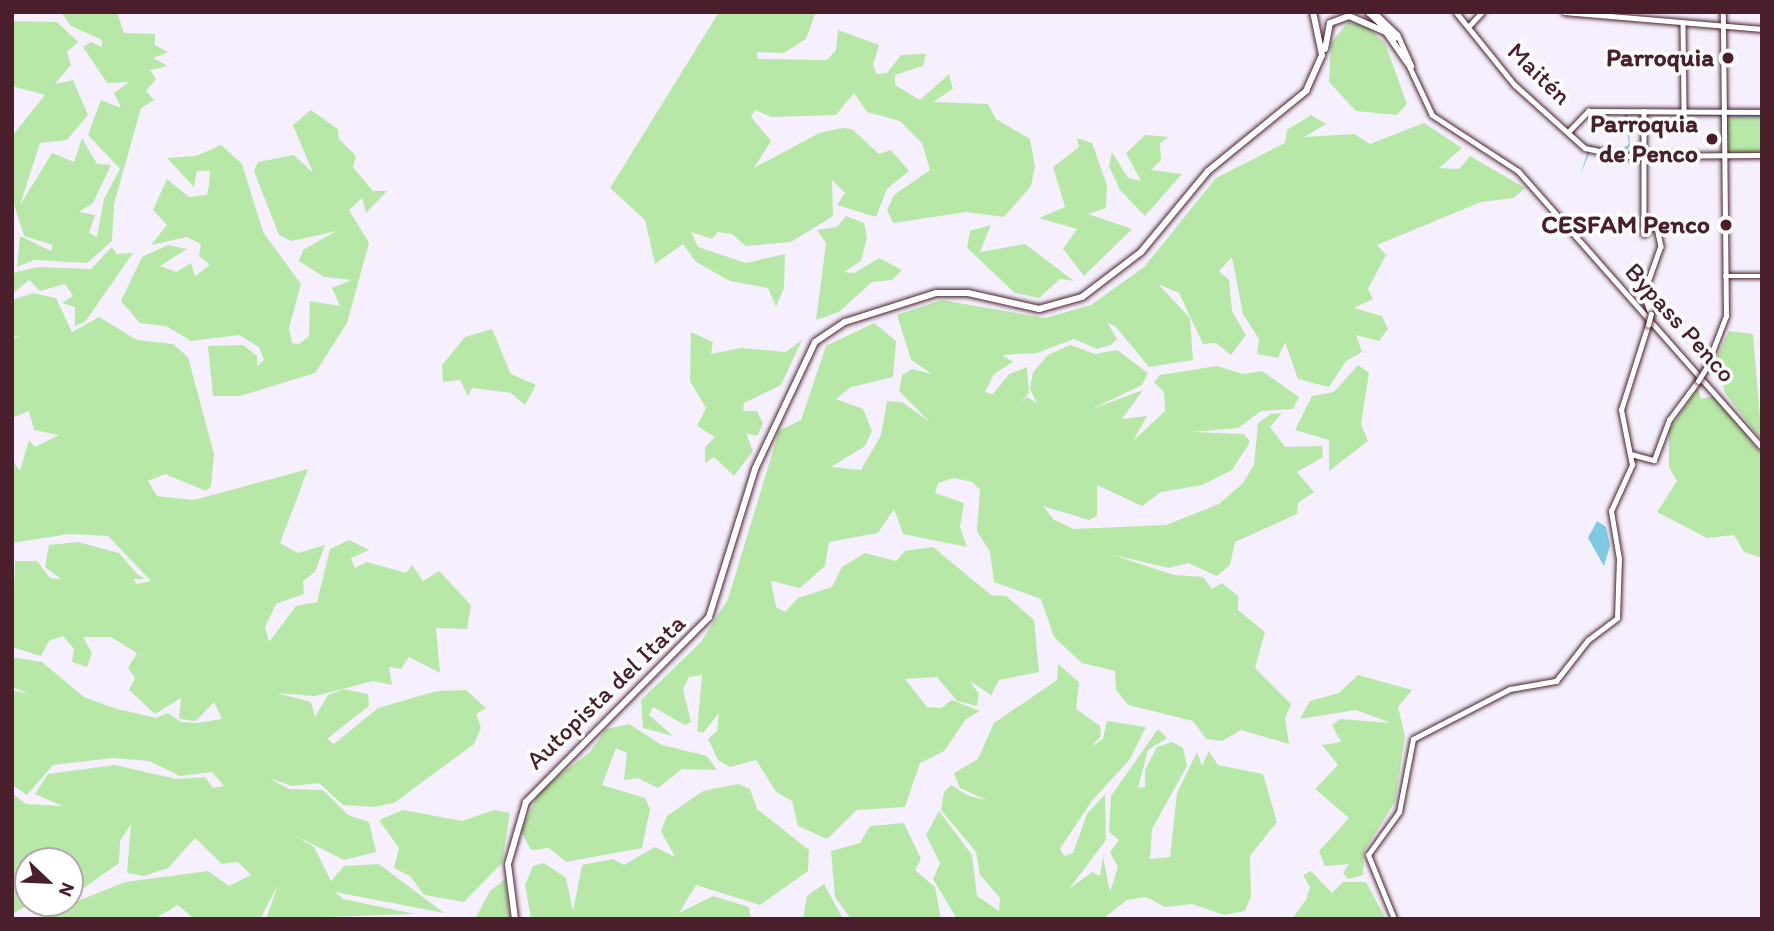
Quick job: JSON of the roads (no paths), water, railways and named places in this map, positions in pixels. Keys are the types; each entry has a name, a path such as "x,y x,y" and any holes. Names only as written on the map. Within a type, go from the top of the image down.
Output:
{"highway":[{"name":"Autopista del Itata","path":"517,919 511,864 529,803 711,619 758,468 819,342 845,325 932,297 970,296 1038,312 1082,301 1146,251 1210,173 1304,97 1325,55 1315,12"},
{"name":"Autopista del Itata","path":"517,919 508,864 526,802 707,620 723,586 755,469 813,344 843,323 936,293 968,293 1039,309 1082,297 1142,252 1205,173 1306,92 1321,57 1315,12"},
{"path":"1368,12 1393,33 1408,64"},
{"path":"1325,55 1329,25 1349,16 1386,32 1408,64"}],"main road":[{"name":"Bypass Penco","path":"1374,12 1399,37 1416,86"},
{"name":"Bypass Penco","path":"1408,64 1416,86 1437,119 1528,182 1575,233 1622,295 1681,349 1762,448"}],"street":[{"name":"Maitén","path":"1456,12 1515,85 1587,149 1644,156"},
{"path":"1468,27 1482,12"},
{"path":"1564,12 1682,25 1762,29"},
{"path":"1630,454 1653,460 1669,420 1706,368 1725,323 1723,12"},
{"path":"1682,25 1684,112"},
{"path":"1569,131 1587,111 1644,114 1762,112"},
{"path":"1394,919 1368,855 1396,819 1413,739 1510,689 1556,681 1596,635 1618,615 1616,540 1612,507 1630,474 1630,454 1621,410 1651,314 1644,295 1661,252 1657,223 1644,233 1644,114"},
{"path":"1644,156 1762,155"},
{"path":"1725,276 1762,275"}],"water":[{"path":"1606,112 1762,114 1762,117 1628,115 1630,146 1625,151 1619,151 1592,146 1580,176 1590,145 1620,150 1629,144 1624,114 1584,117"},
{"path":"1597,521 1606,527 1610,546 1604,566 1588,538"}],"place":[{"name":"Parroquia","path":"1728,58"},
{"name":"Parroquia de Penco","path":"1712,139"},
{"name":"CESFAM Penco","path":"1726,225"}]}
